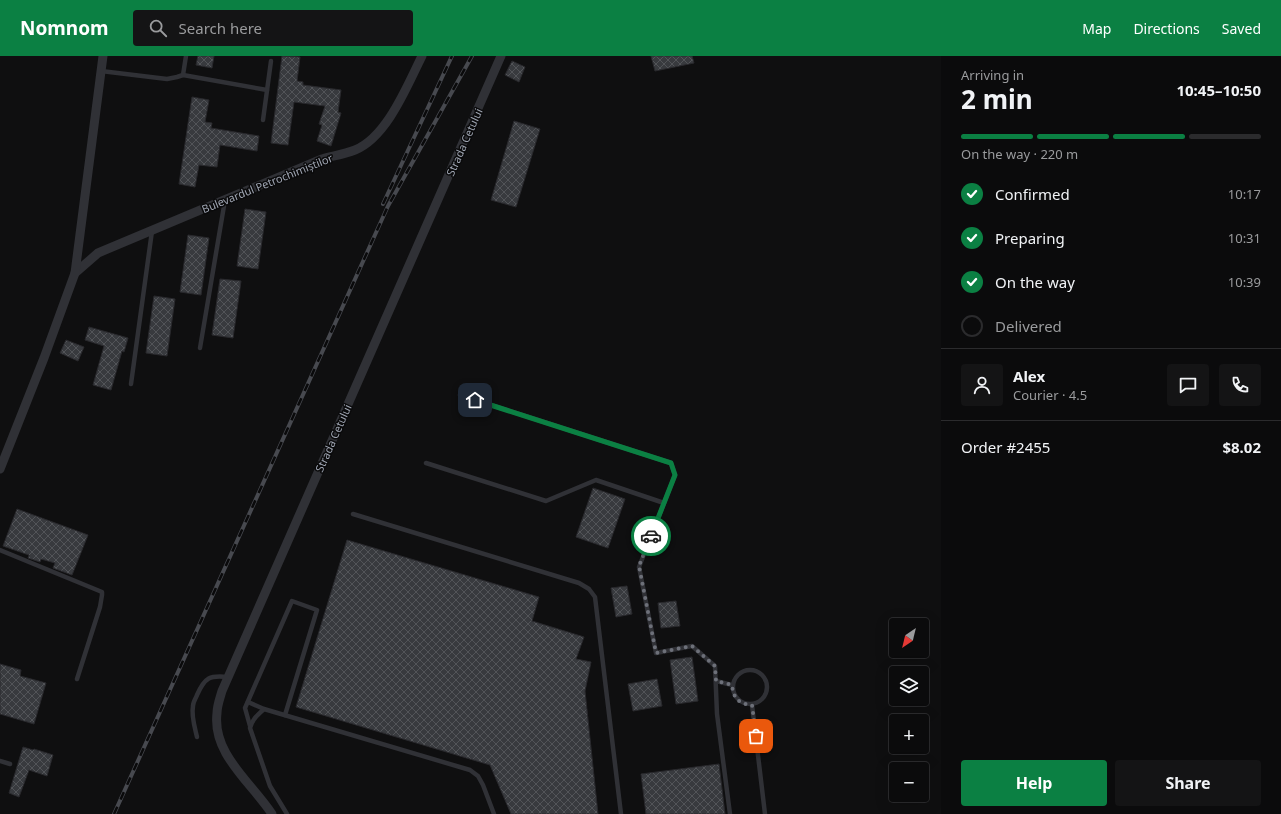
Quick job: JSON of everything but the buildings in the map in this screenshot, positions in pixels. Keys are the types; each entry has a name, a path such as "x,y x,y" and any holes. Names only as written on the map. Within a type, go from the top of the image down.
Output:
{"street":[{"name":"Bulevardul Petrochimiștilor","path":"0,469 44,358 75,273 103,56"},
{"name":"Bulevardul Petrochimiștilor","path":"75,273 98,253 322,159 356,150 374,138 395,109 422,56"},
{"name":"Strada Cetului","path":"272,814 228,757 220,744 216,727 217,711 222,692 501,56"}],"lane":[{"path":"183,75 186,56"},
{"path":"262,120 271,61"},
{"path":"101,71 167,78 183,75 267,90"},
{"path":"200,348 225,200"},
{"path":"131,384 152,231"},
{"path":"460,395 671,463 675,475 639,566 656,653 692,646 715,666 718,714 730,814"},
{"path":"426,463 546,501 596,480 664,503"},
{"path":"353,514 579,583 589,589 595,597 621,814"},
{"path":"0,550 102,592 100,607 77,679"},
{"path":"285,716 317,610 292,601 245,708 250,728 270,786 287,814"},
{"path":"750,670 757,671 762,675 766,680 767,687 763,699 752,705 746,705 740,702 732,691 734,679 738,674 750,670"},
{"path":"197,737 193,706 200,687 211,677 228,677"},
{"path":"716,681 732,685"},
{"path":"248,702 285,716 470,770 478,776 483,785 494,814"},
{"path":"752,705 765,814"},
{"path":"250,728 254,718 264,709"},
{"path":"0,761 10,764"}],"railway":[{"path":"383,204 452,56"},
{"path":"114,814 388,206 472,56"}],"way so far":[{"path":"651,536 639,566 656,653 692,646 715,666 716,681 732,685 732,691 740,702 746,705 752,705 756,736"}],"route":[{"path":"475,400 671,463 675,475 651,536"}]}
